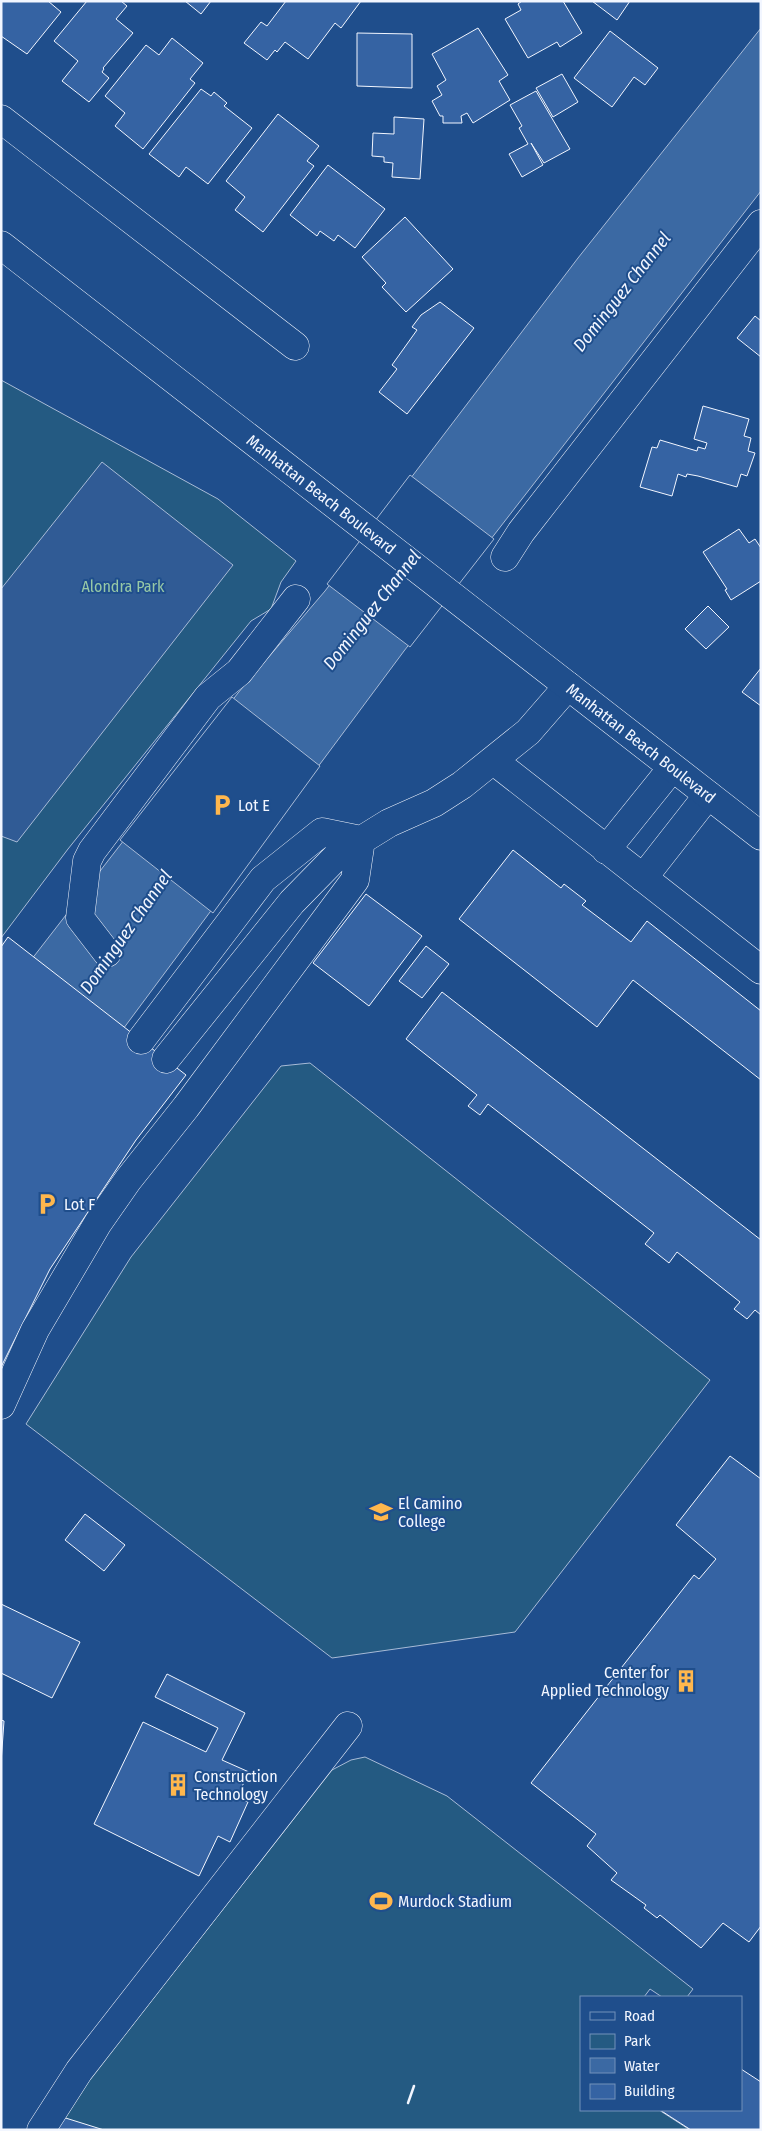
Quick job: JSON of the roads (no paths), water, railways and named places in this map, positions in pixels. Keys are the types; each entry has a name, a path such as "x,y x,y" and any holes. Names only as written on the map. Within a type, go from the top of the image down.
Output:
{"main road":[{"path":"1,119 295,346"},
{"path":"505,557 521,532 761,224"},
{"name":"Manhattan Beach Boulevard","path":"1,245 761,836"},
{"path":"107,952 80,918 87,861 92,851 208,697 239,672 296,599"},
{"path":"166,1059 292,902 339,854 389,823 434,803 462,785 528,732 568,686"},
{"path":"494,761 761,970"},
{"path":"606,850 672,768"},
{"path":"643,878 708,795"},
{"path":"141,1040 263,879 322,832 361,840"},
{"path":"1,1405 35,1330 98,1223 128,1180 192,1099 355,880 361,840"},
{"path":"41,2130 79,2071 348,1726"}],"water":[{"name":"Dominguez Channel","path":"761,28 761,191 404,651 25,1161 21,973 238,693 325,591 578,258"}],"place":[{"name":"Lot E","path":"222,805"},
{"name":"Lot F","path":"47,1204"},
{"name":"El Camino College","path":"381,1512"},
{"name":"Center for Applied Technology","path":"686,1681"},
{"name":"Construction Technology","path":"178,1785"},
{"name":"Murdock Stadium","path":"381,1901"}],"park label":[{"name":"Alondra Park","path":"123,586"}]}
